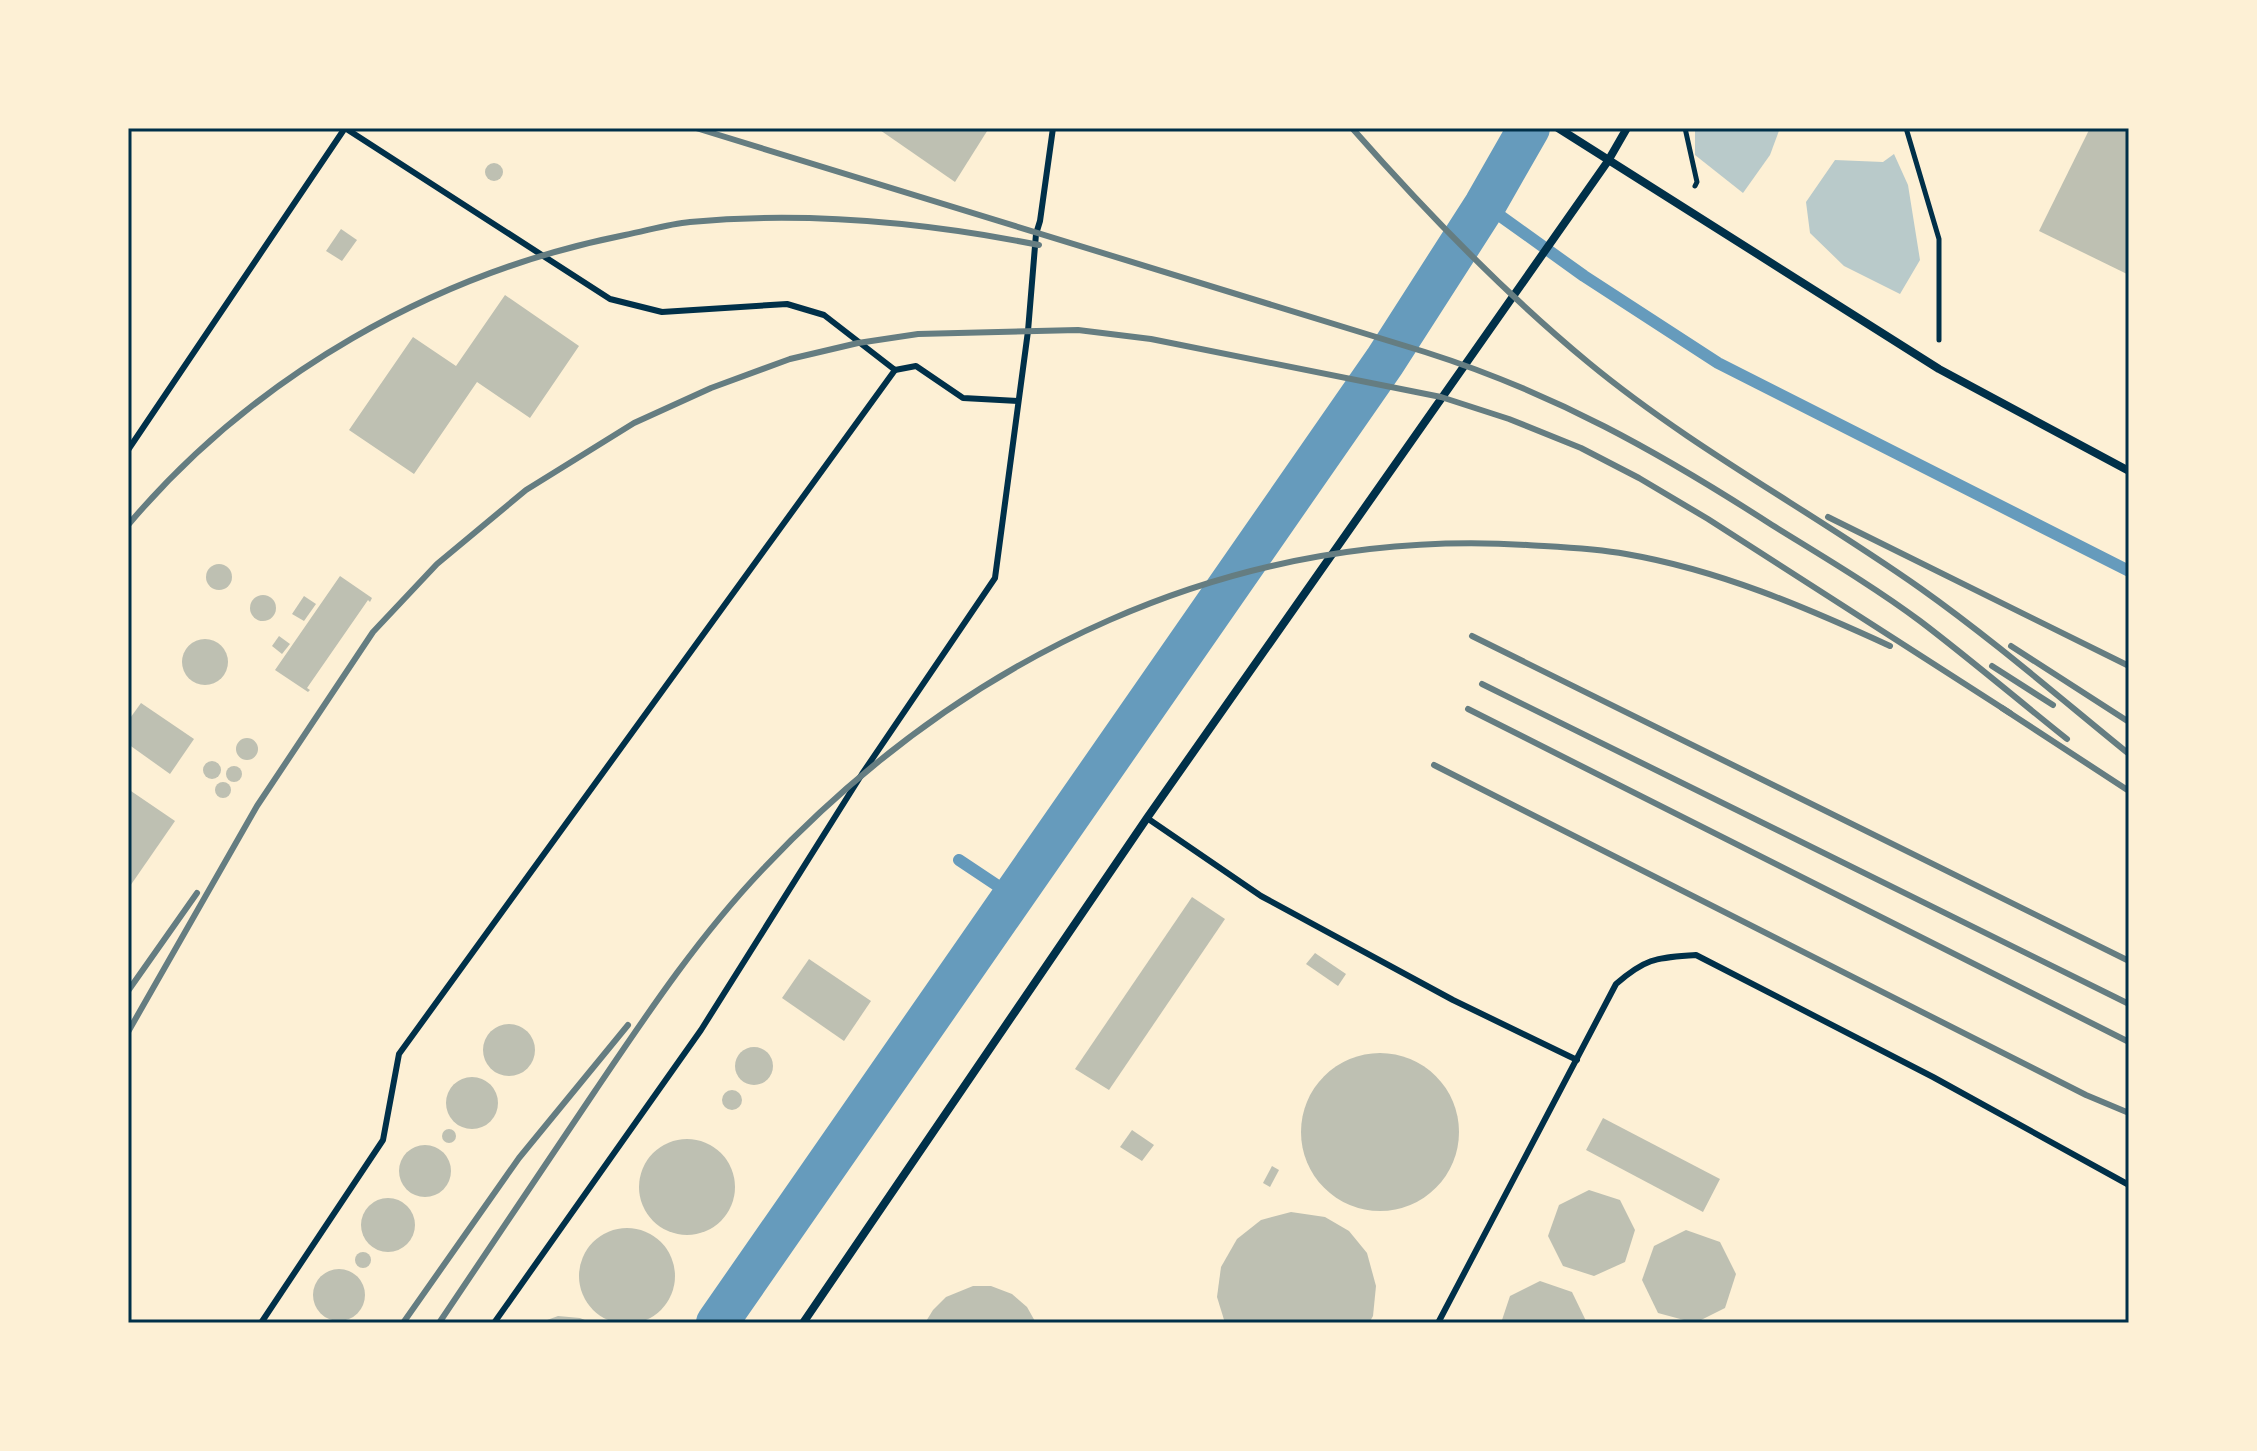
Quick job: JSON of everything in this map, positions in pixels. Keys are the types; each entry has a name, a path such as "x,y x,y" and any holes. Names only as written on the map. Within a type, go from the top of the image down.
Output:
{"street":[{"path":"803,1323 1147,818 1608,161 1627,128"},
{"path":"1561,130 1939,369 2129,471"}],"lane":[{"path":"128,450 345,128 610,299 662,312 787,304 824,315 895,370"},
{"path":"494,1323 701,1030 862,774 995,578 1028,331 1036,234 1053,128"},
{"path":"261,1323 383,1140 399,1054 895,370 916,366 963,398 1018,401"},
{"path":"1147,818 1261,896 1453,1000 1577,1060"},
{"path":"1438,1323 1616,984 1637,965 1660,958 1696,955 1933,1077 2129,1185"}],"path":[{"path":"1681,207 1697,182 1685,128"},
{"path":"1906,128 1939,239 1939,369"}],"shaded area":[{"path":"1695,128 1780,128 1770,155 1743,193 1695,155"},
{"path":"1894,154 1908,185 1920,260 1900,294 1844,266 1810,233 1806,202 1835,160 1883,162"}],"building":[{"path":"877,128 989,128 955,182"},
{"path":"2090,128 2129,128 2129,275 2039,231"},
{"path":"494,163 503,172 494,181 485,172"},
{"path":"341,229 357,240 342,261 326,251"},
{"path":"505,295 579,346 530,418 477,382 414,474 349,430 413,337 456,366"},
{"path":"219,564 228,568 232,577 228,586 219,590 210,586 206,577 210,568"},
{"path":"340,576 372,598 307,688 310,690 308,692 275,670"},
{"path":"263,595 272,599 276,608 272,617 263,621 254,617 250,608 254,599"},
{"path":"304,596 316,604 304,621 292,614"},
{"path":"279,636 290,644 282,654 272,646"},
{"path":"205,639 221,646 228,662 221,678 205,685 189,678 182,662 189,646"},
{"path":"141,703 194,739 170,774 128,744 128,721"},
{"path":"247,738 255,741 258,749 255,757 247,760 239,757 236,749 239,741"},
{"path":"208,761 216,761 221,770 219,777 208,779 203,774 203,766"},
{"path":"234,766 242,774 234,782 226,774"},
{"path":"223,782 231,790 223,798 215,790"},
{"path":"128,789 175,821 128,889"},
{"path":"1192,897 1225,919 1109,1090 1075,1069"},
{"path":"1315,953 1346,974 1338,986 1306,964"},
{"path":"809,959 871,1001 844,1041 782,998"},
{"path":"509,1024 528,1031 535,1050 528,1069 509,1076 490,1069 483,1050 490,1031"},
{"path":"754,1047 768,1052 773,1066 768,1080 754,1085 740,1080 735,1066 740,1052"},
{"path":"1380,1053 1410,1059 1436,1076 1453,1102 1459,1132 1453,1162 1436,1188 1410,1205 1380,1211 1350,1205 1324,1188 1307,1162 1301,1132 1307,1102 1324,1076 1350,1059"},
{"path":"472,1077 490,1085 498,1103 490,1121 472,1129 454,1121 446,1103 454,1085"},
{"path":"732,1090 739,1093 742,1100 739,1107 732,1110 725,1107 722,1100 725,1093"},
{"path":"1603,1118 1720,1179 1703,1212 1586,1150"},
{"path":"449,1129 456,1136 449,1143 442,1136"},
{"path":"1132,1130 1154,1145 1142,1161 1120,1147"},
{"path":"687,1139 706,1142 721,1153 732,1168 735,1187 732,1206 721,1221 706,1232 687,1235 668,1232 653,1221 642,1206 639,1187 642,1168 653,1153 668,1142"},
{"path":"425,1145 443,1153 451,1171 443,1189 425,1197 407,1189 399,1171 407,1153"},
{"path":"1272,1166 1279,1170 1270,1187 1263,1183"},
{"path":"1589,1190 1620,1200 1635,1230 1625,1262 1594,1276 1563,1266 1548,1236 1559,1205"},
{"path":"388,1198 407,1206 415,1225 407,1244 388,1252 369,1244 361,1225 369,1206"},
{"path":"1291,1212 1325,1217 1349,1231 1367,1253 1376,1286 1373,1316 1369,1323 1225,1323 1217,1297 1221,1267 1237,1239 1261,1220"},
{"path":"627,1228 646,1231 661,1242 672,1257 675,1276 672,1295 661,1310 646,1321 627,1324 608,1321 593,1310 582,1295 579,1276 582,1257 593,1242 608,1231"},
{"path":"1686,1230 1720,1242 1736,1274 1725,1308 1695,1323 1658,1313 1642,1280 1654,1246"},
{"path":"363,1252 371,1260 363,1268 355,1260"},
{"path":"339,1269 357,1277 365,1295 357,1313 339,1321 321,1313 313,1295 321,1277"},
{"path":"1540,1281 1572,1292 1587,1323 1501,1323 1510,1296"},
{"path":"973,1286 991,1286 1012,1294 1027,1307 1036,1323 925,1323 946,1297"},
{"path":"558,1316 580,1318 592,1323 539,1323"}],"waterway":[{"path":"717,1323 1385,361 1485,205 1529,128"},
{"path":"1485,205 1584,276 1718,363 2129,571"},
{"path":"959,860 1013,896"}],"railway":[{"path":"696,128 1425,352 1518,386 1647,449 1866,583 1939,635 2067,739"},
{"path":"1352,128 1466,250 1589,363 1710,451 1947,607 2129,754"},
{"path":"128,525 178,471 232,422 290,378 352,338 417,304 484,275 554,252 682,223 778,218 909,225 1039,245"},
{"path":"128,1032 257,806 373,632 437,564 526,490 634,423 711,388 790,359 858,343 918,334 1078,330 1151,339 1441,397 1509,419 1581,448 1639,478 2010,713"},
{"path":"1828,517 2129,666"},
{"path":"439,1323 654,1005 717,921 764,868 842,792 926,725 1016,667 1110,620 1209,583 1311,558 1417,545 1527,545 1614,552 1695,570 1794,604 1890,646"},
{"path":"1472,636 2129,961"},
{"path":"2011,646 2129,722"},
{"path":"1992,666 2053,705"},
{"path":"1482,684 2129,1004"},
{"path":"2002,708 2129,791"},
{"path":"1468,709 2129,1042"},
{"path":"1434,765 2086,1095 2129,1113"},
{"path":"128,991 197,893"},
{"path":"403,1323 519,1158 628,1025"}]}
